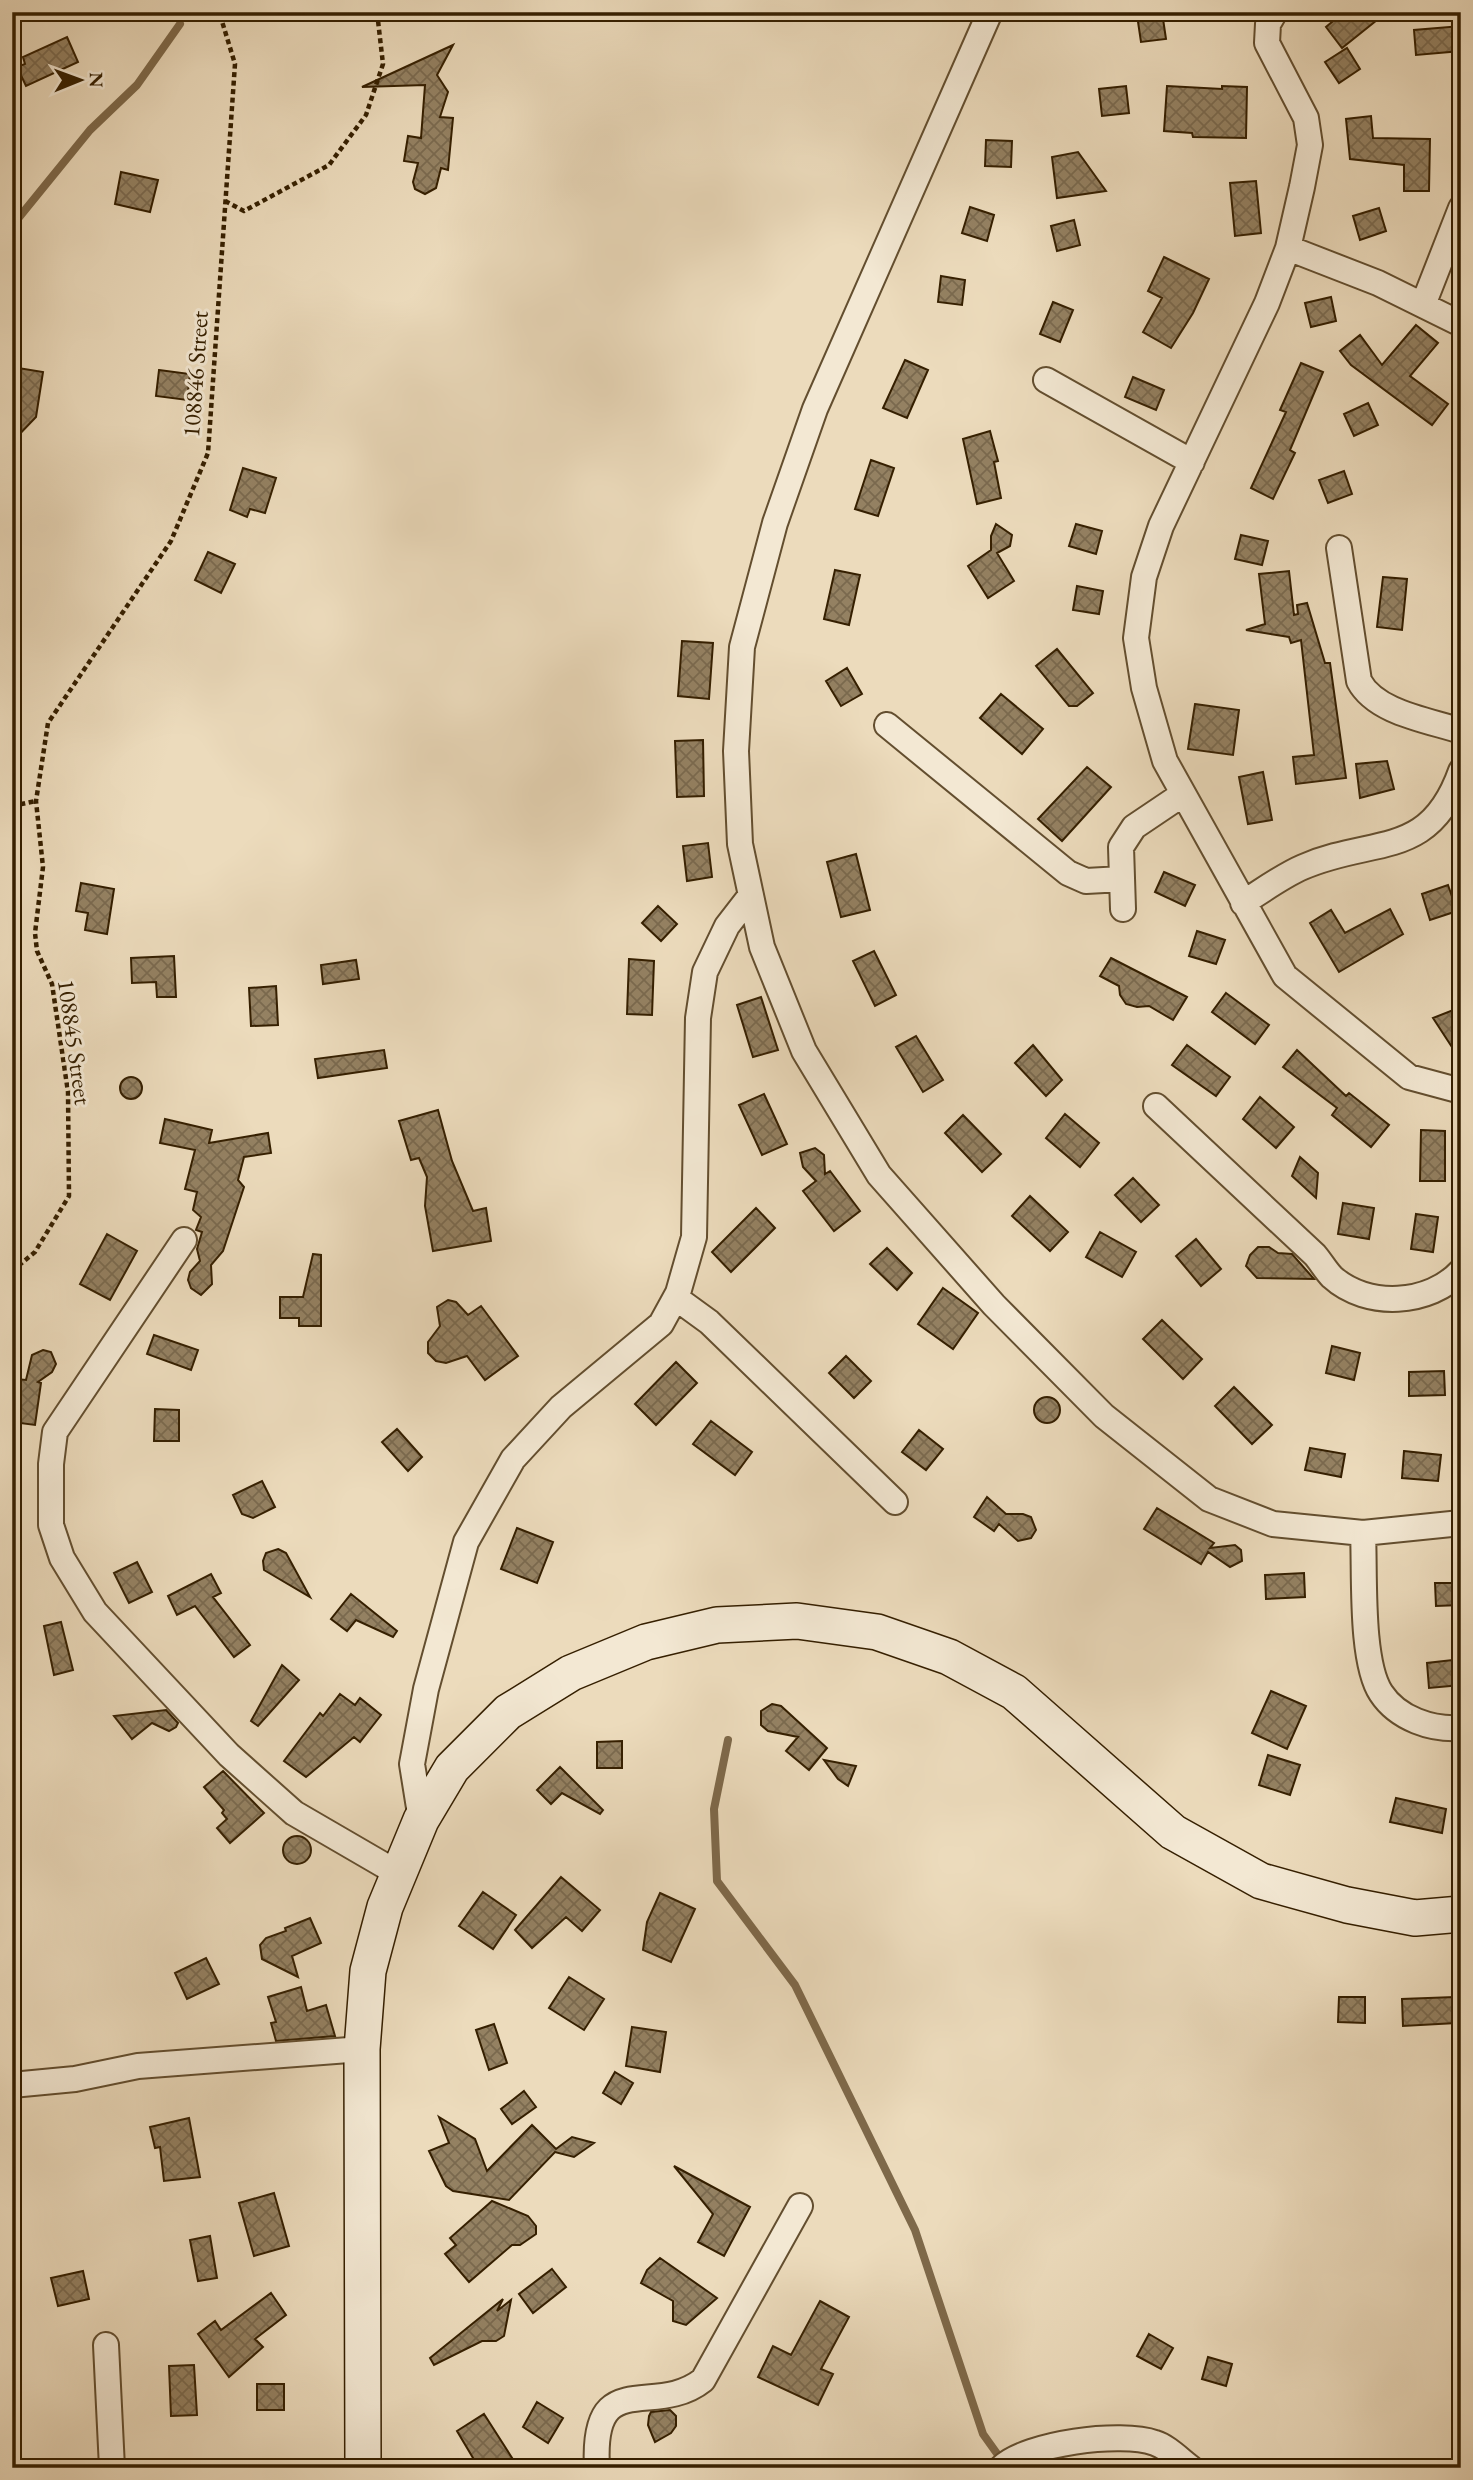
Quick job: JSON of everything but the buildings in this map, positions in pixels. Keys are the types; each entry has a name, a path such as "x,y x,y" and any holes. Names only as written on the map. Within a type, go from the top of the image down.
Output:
{"street":[{"path":"990,12 816,409 775,523 742,647 736,751 740,844 762,947 811,1063 878,1175 993,1305 1104,1416 1209,1499 1273,1524 1363,1533 1461,1523"},
{"path":"1275,12 1268,24 1267,43 1306,118 1310,145 1288,248 1267,303 1161,526 1144,578 1136,638 1144,688 1165,761 1285,976 1409,1077 1461,1091"},
{"path":"1423,305 1461,208"},
{"path":"1288,248 1378,282 1461,324"},
{"path":"1046,380 1192,462"},
{"path":"1339,548 1359,681 1366,694 1387,706 1461,732"},
{"path":"887,725 1068,873 1086,881 1122,879"},
{"path":"1243,903 1303,867 1407,838 1436,821 1451,799 1461,771"},
{"path":"1122,909 1121,848 1133,827 1183,794"},
{"path":"421,1820 412,1764 426,1689 466,1542 513,1460 561,1406 661,1324 676,1298 694,1237 698,1018 705,972 727,926 751,895"},
{"path":"1156,1105 1315,1255 1333,1277 1359,1293 1396,1299 1426,1295 1452,1280 1461,1271"},
{"path":"184,1240 55,1432 51,1464 51,1525 62,1558 95,1612 229,1755 294,1813 399,1874"},
{"path":"676,1298 709,1322 895,1502"},
{"path":"1363,1533 1369,1658 1381,1693 1406,1716 1439,1730 1461,1728"},
{"path":"363,2468 362,2049 368,1971 385,1908 421,1820 452,1768 508,1712 571,1673 646,1642 717,1625 797,1620 877,1632 949,1657 1014,1692 1172,1832 1261,1881 1348,1905 1415,1918 1461,1914"},
{"path":"12,2085 75,2079 138,2066 362,2049"},
{"path":"597,2468 597,2426 607,2411 636,2398 693,2388 703,2380 800,2206"},
{"path":"106,2345 112,2468"},
{"path":"1001,2468 1057,2444 1093,2438 1126,2438 1157,2443 1191,2468"}],"path":[{"name":"108846 Street","path":"36,801 48,723 171,541 208,453 235,64 222,18 214,12"},
{"path":"225,201 243,211 329,165 366,115 383,64 377,12"},
{"path":"12,806 36,801"},
{"name":"108845 Street","path":"12,1272 35,1252 69,1196 68,1092 52,984 37,951 35,933 43,867 36,801"}],"waterway":[{"path":"12,226 90,130 137,85 180,24"},
{"path":"728,1740 714,1809 717,1881 795,1985 915,2230 983,2434 1003,2462"}]}
